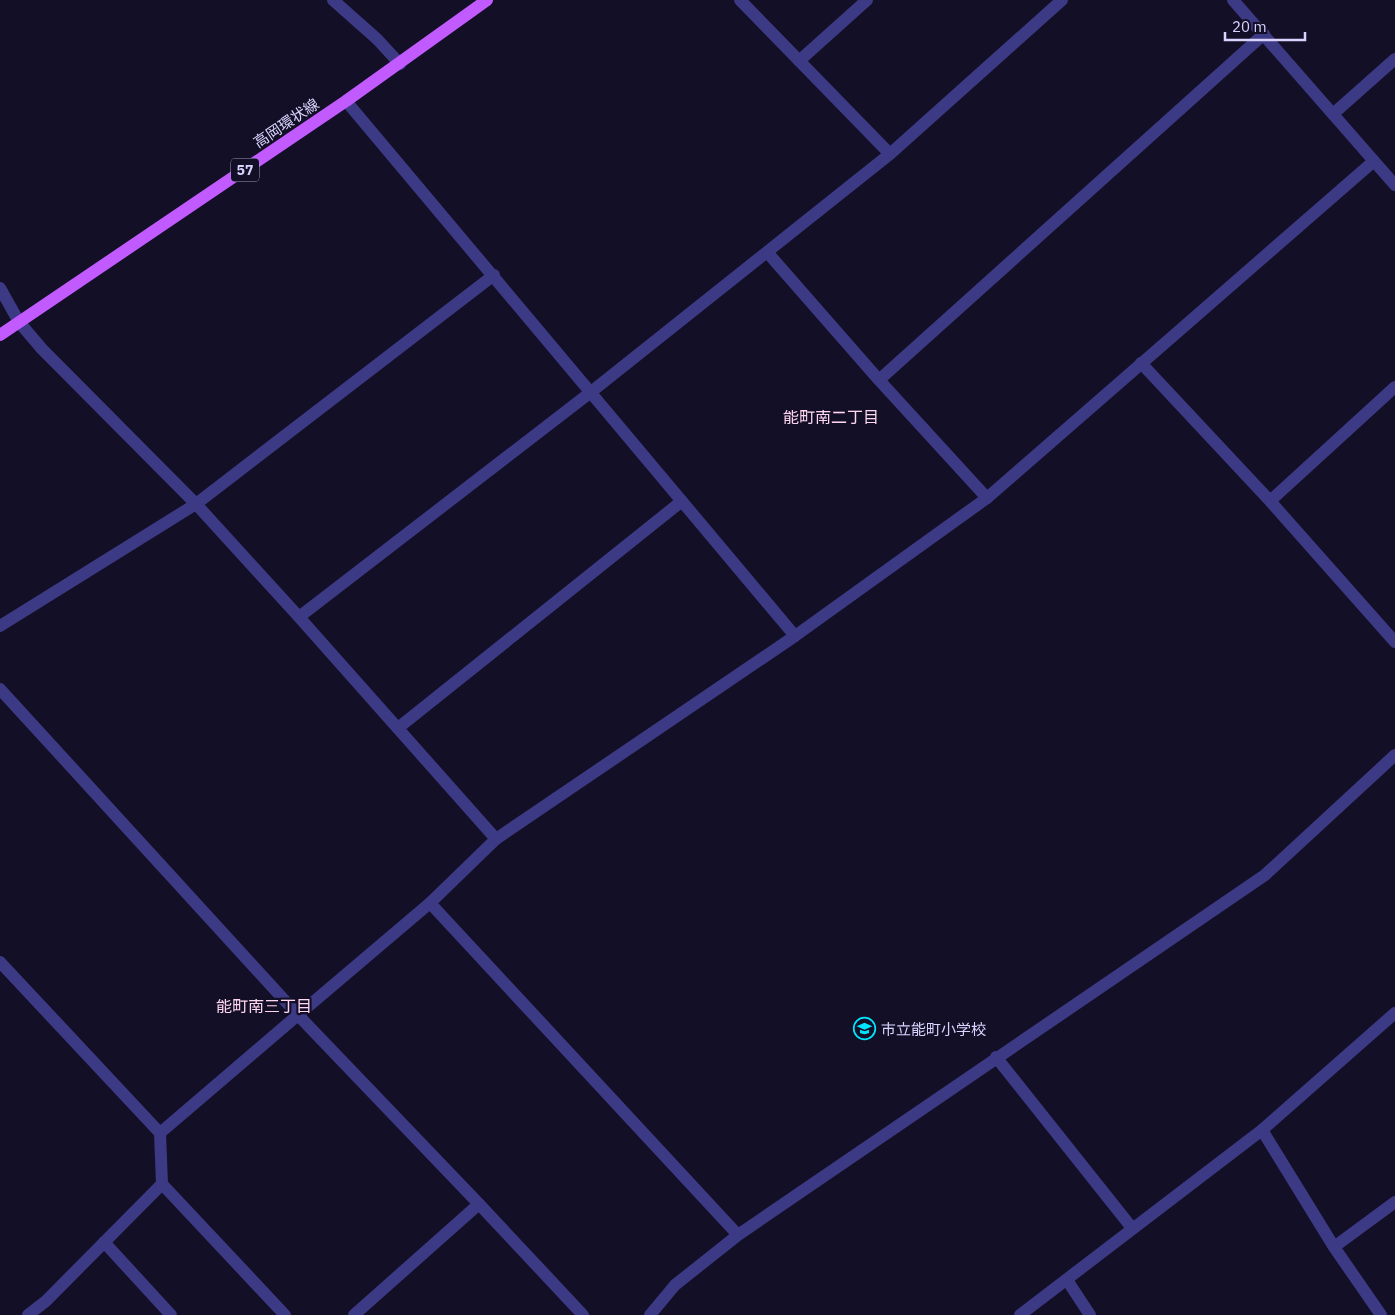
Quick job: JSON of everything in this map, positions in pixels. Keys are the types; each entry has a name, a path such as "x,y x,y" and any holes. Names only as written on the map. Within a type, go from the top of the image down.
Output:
{"main road":[{"name":"高岡環状線","path":"0,336 400,64 487,0"}],"street":[{"path":"333,0 378,39 400,64"},
{"path":"740,0 890,154"},
{"path":"799,60 867,0"},
{"path":"300,617 591,392 890,154 1062,0"},
{"path":"1233,0 1395,185"},
{"path":"879,380 1264,34"},
{"path":"1333,114 1395,59"},
{"path":"346,101 494,275 795,636"},
{"path":"160,1133 430,903 496,839 795,636 987,498 1374,161"},
{"path":"767,252 879,380 987,498"},
{"path":"0,626 196,504 494,275"},
{"path":"0,288 20,322 42,349 196,504 300,617 496,839"},
{"path":"1141,363 1270,501 1395,642"},
{"path":"1270,501 1395,387"},
{"path":"398,728 682,501"},
{"path":"0,689 298,1015 583,1315"},
{"path":"650,1315 675,1285 738,1235 1265,875 1395,756"},
{"path":"430,903 738,1235"},
{"path":"0,962 160,1133 162,1184 285,1315"},
{"path":"1020,1315 1262,1130 1395,1013"},
{"path":"996,1057 1132,1228"},
{"path":"1262,1130 1334,1247 1381,1315"},
{"path":"28,1315 46,1301 162,1184"},
{"path":"1334,1247 1395,1202"},
{"path":"354,1315 479,1204"},
{"path":"104,1242 171,1315"},
{"path":"1067,1280 1090,1315"}],"place":[{"name":"市立能町小学校","path":"865,1029"}],"district":[{"name":"能町南二丁目","path":"831,417"},
{"name":"能町南三丁目","path":"264,1006"}]}
